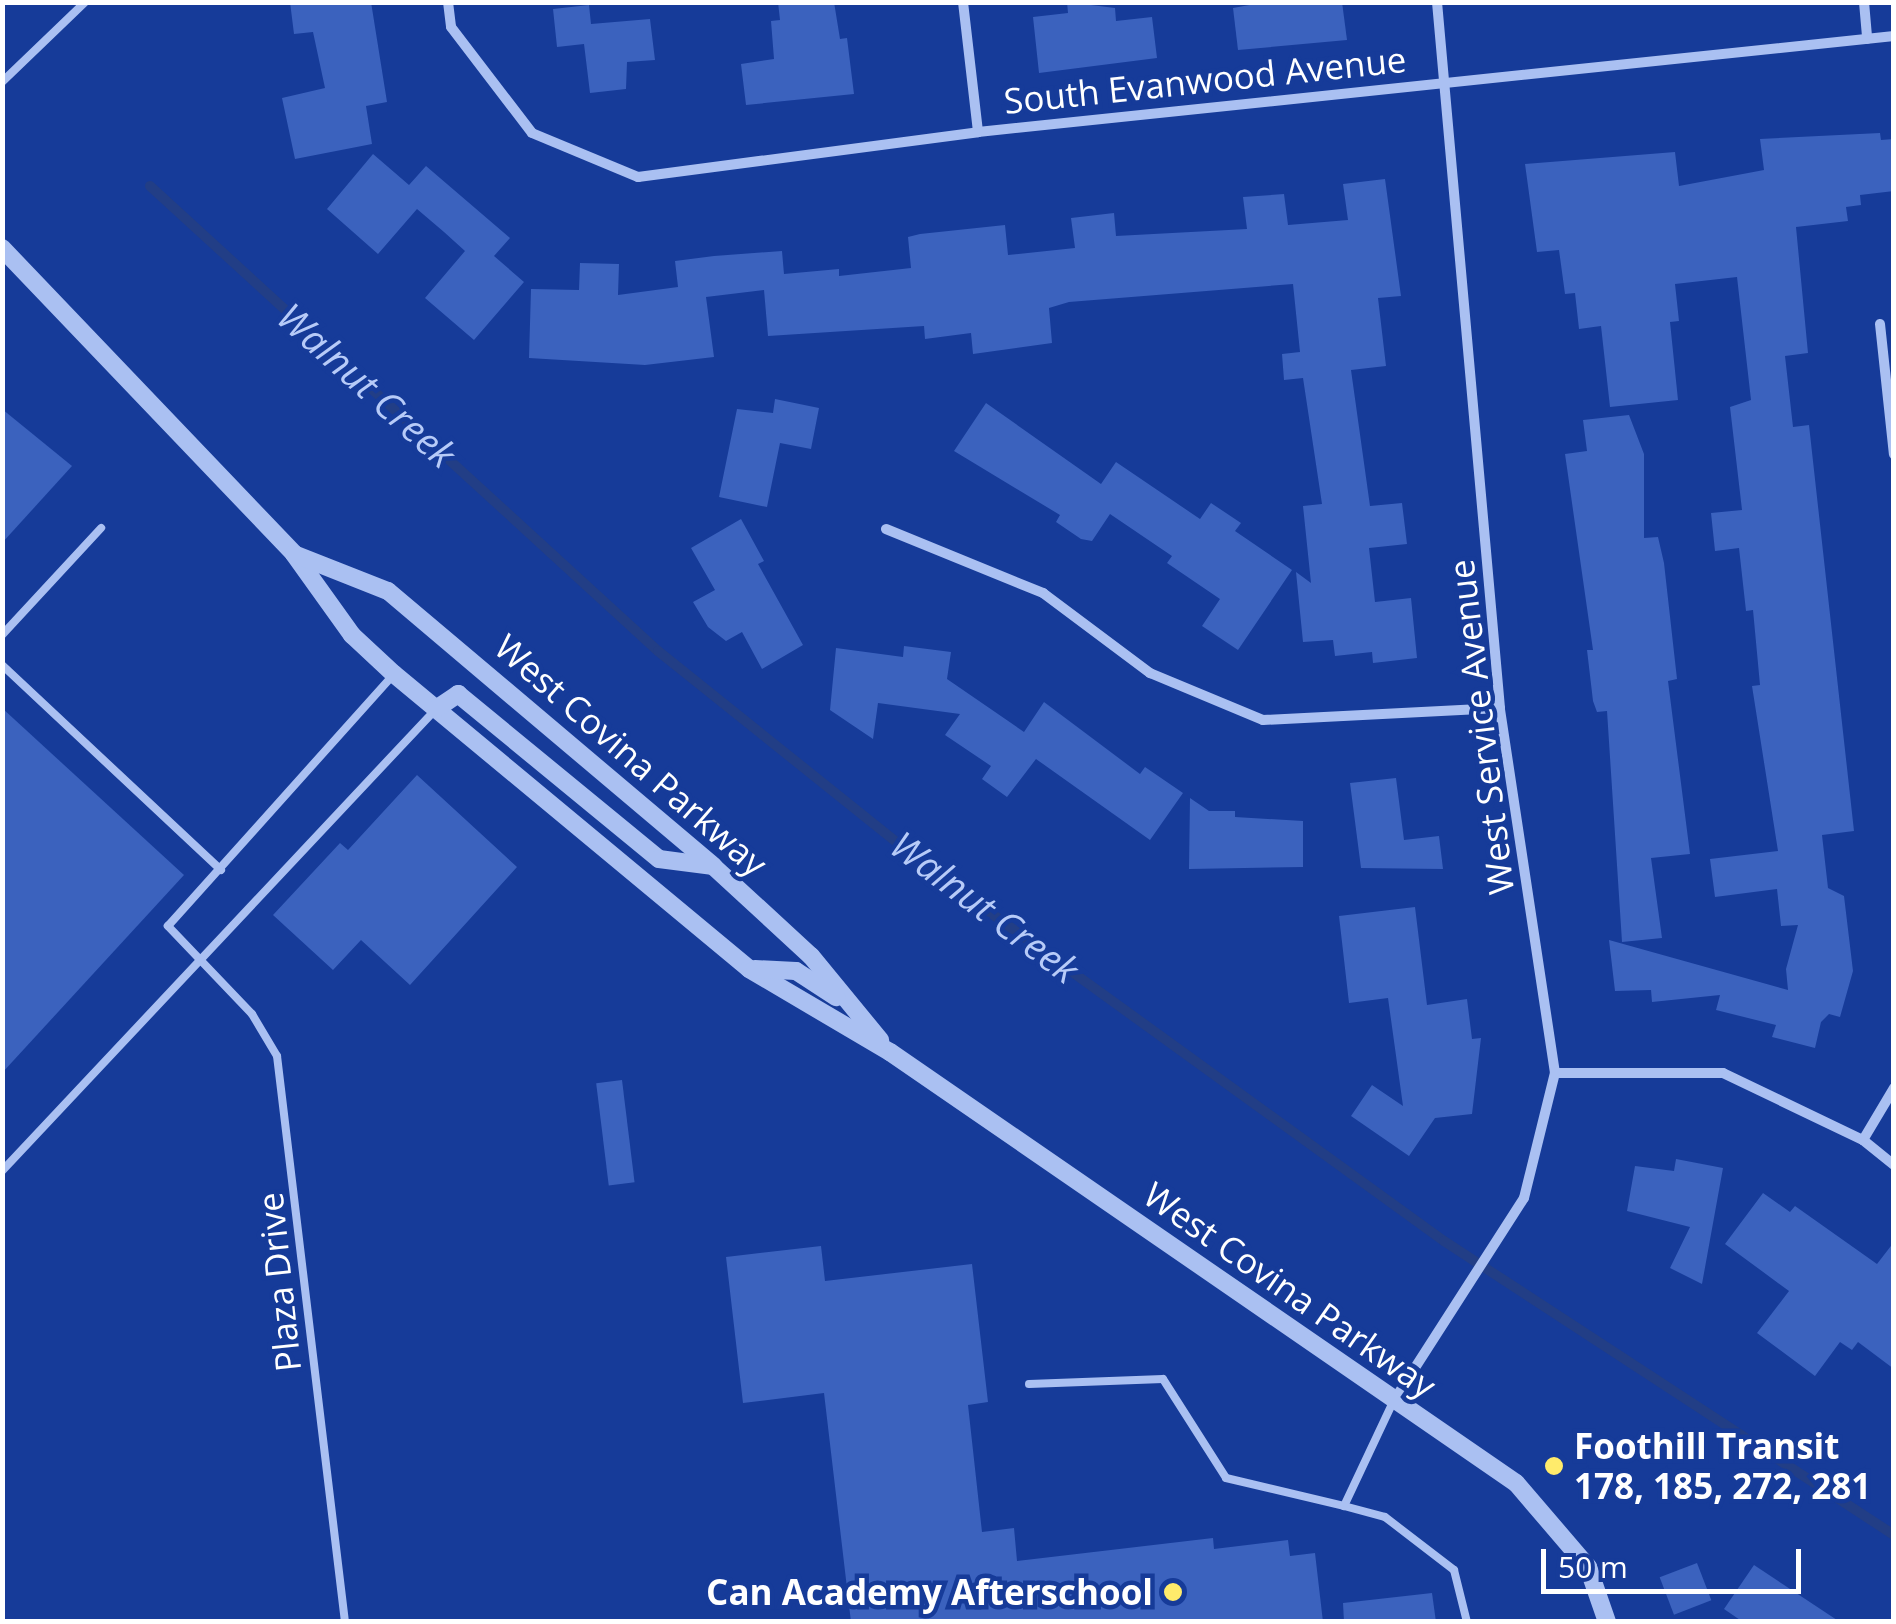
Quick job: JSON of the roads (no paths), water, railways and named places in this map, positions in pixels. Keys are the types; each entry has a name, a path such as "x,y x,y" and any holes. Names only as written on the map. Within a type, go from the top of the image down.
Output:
{"street":[{"name":"South Evanwood Avenue","path":"448,2 451,27 532,133 638,177 978,132 1894,36"},
{"path":"963,2 978,132"},
{"name":"West Service Avenue","path":"1393,1402 1524,1198 1555,1073 1500,708 1437,2"},
{"path":"1864,2 1867,38"},
{"name":"West Covina Parkway","path":"2,248 294,554 352,636 394,674 749,969 890,1052 1393,1402 1516,1483 1547,1513 1588,1568 1607,1622"},
{"path":"1880,324 1894,454"},
{"path":"886,529 1043,593 1150,673 1263,720 1500,708"},
{"name":"West Covina Parkway","path":"294,554 388,591 712,866 810,956 890,1052"},
{"path":"436,708 458,694 659,859 712,866"},
{"path":"749,969 796,971 854,1008"},
{"path":"1555,1073 1723,1073 1862,1140 1894,1165"},
{"path":"1862,1140 1894,1088"}],"lane":[{"path":"2,82 85,2"},
{"path":"2,634 102,528"},
{"path":"2,666 221,870 394,674"},
{"path":"2,1171 205,962 436,708"},
{"name":"Plaza Drive","path":"221,870 168,926 252,1014 277,1056 345,1622"},
{"path":"1029,1384 1163,1379 1226,1478 1385,1517 1454,1570 1466,1622"},
{"path":"1344,1506 1393,1402"}],"waterway":[{"name":"Walnut Creek","path":"150,186 658,651 934,872 1444,1241 1894,1535"}],"place":[{"name":"Foothill Transit 178, 185, 272, 281","path":"1554,1466"},
{"name":"Can Academy Afterschool","path":"1173,1592"}]}
